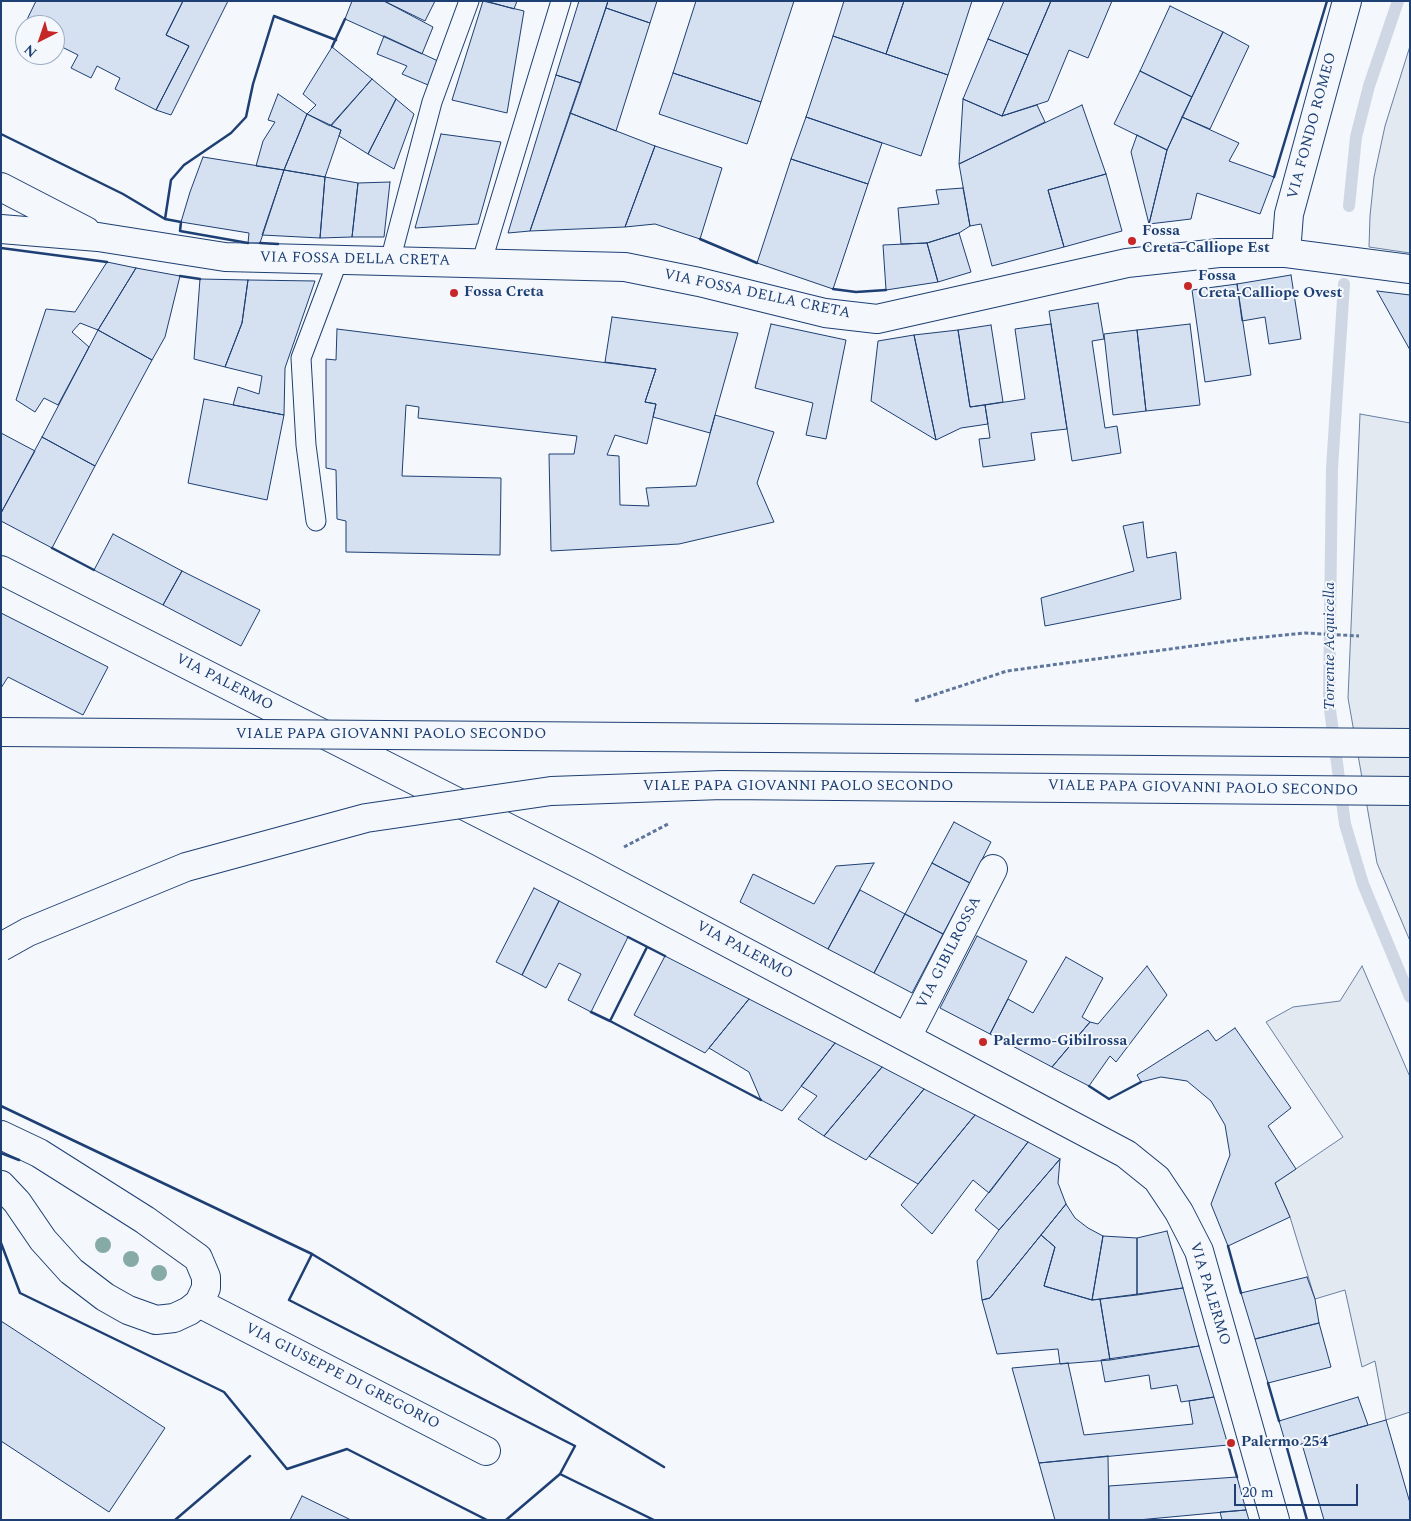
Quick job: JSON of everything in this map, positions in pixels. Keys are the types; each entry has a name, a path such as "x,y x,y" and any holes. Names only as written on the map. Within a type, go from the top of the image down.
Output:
{"main road":[{"name":"VIA FONDO ROMEO","path":"1286,253 1289,214 1347,1"},
{"path":"1,187 98,237"},
{"path":"1,228 98,237"},
{"name":"VIA FOSSA DELLA CRETA","path":"98,237 226,257 625,267 700,282 825,313 877,319 1127,263 1219,254 1286,253 1410,269"},
{"name":"VIA PALERMO","path":"1,570 594,872 1126,1154 1157,1179 1179,1212 1199,1251 1276,1520"},
{"name":"VIALE PAPA GIOVANNI PAOLO SECONDO","path":"1,732 1410,743"},
{"name":"VIALE PAPA GIOVANNI PAOLO SECONDO","path":"1,947 28,932 186,867 366,818 551,791 722,785 1410,791"},
{"name":"VIA GIBILROSSA","path":"907,1037 993,869"},
{"path":"1,1135 39,1153 145,1220 198,1258 206,1277 206,1288 199,1303 189,1312 174,1318 156,1320 128,1310 105,1297 71,1271 43,1240 17,1202 1,1185"},
{"name":"VIA GIUSEPPE DI GREGORIO","path":"199,1303 486,1451"}],"lane":[{"path":"390,261 432,102 469,1"},
{"path":"480,264 561,1"},
{"path":"316,521 306,445 300,358 338,260"}],"path":[{"path":"1305,633 1359,636"}],"shaded area":[{"path":"1410,46 1410,253 1369,247 1374,177 1385,126"},
{"path":"1360,414 1410,423 1410,941 1377,863 1348,698"},
{"path":"1362,966 1410,1077 1410,1412 1386,1420 1375,1361 1362,1367 1345,1290 1315,1299 1290,1217 1275,1183 1343,1137 1266,1022 1293,1007 1340,1001"}],"building":[{"path":"36,1 183,1 166,35 189,46 156,110 115,89 120,78 97,66 91,78 71,68 78,55 65,48 65,15 29,15"},
{"path":"183,1 228,1 171,115 156,110 189,46 166,35"},
{"path":"352,1 384,1 433,27 422,54 345,19"},
{"path":"384,1 435,1 425,21"},
{"path":"483,1 524,11 507,113 452,100"},
{"path":"486,1 517,1 514,9"},
{"path":"579,1 608,1 581,83 556,75"},
{"path":"608,1 657,1 650,23 606,8"},
{"path":"696,1 794,1 761,102 673,73"},
{"path":"844,1 904,1 886,54 833,36"},
{"path":"904,1 972,1 948,75 886,54"},
{"path":"1004,1 1051,1 1028,55 988,39"},
{"path":"1051,1 1112,1 1088,58 1069,50 1048,101 1002,116"},
{"path":"1170,6 1223,32 1192,97 1140,71"},
{"path":"606,8 650,23 616,131 570,113"},
{"path":"1223,32 1249,46 1210,129 1182,117"},
{"path":"384,36 438,61 428,85 402,74 407,66 377,54"},
{"path":"833,36 948,75 921,156 806,117"},
{"path":"988,39 1028,55 1002,116 963,99"},
{"path":"332,47 372,79 330,126 307,114 316,105 303,94"},
{"path":"1140,71 1192,97 1167,150 1114,124"},
{"path":"673,73 761,102 747,144 659,114"},
{"path":"556,75 581,83 530,231 508,233"},
{"path":"372,79 396,99 368,154 339,136 341,130 331,126"},
{"path":"278,94 307,114 284,170 256,166 263,141 275,122 268,120"},
{"path":"396,99 414,114 394,169 368,154"},
{"path":"963,99 1002,116 1037,105 1045,122 959,164"},
{"path":"1082,105 1106,174 1048,190 1064,247 992,266 981,224 970,226 959,164"},
{"path":"570,113 655,146 625,227 530,231"},
{"path":"307,114 341,130 325,177 284,170"},
{"path":"806,117 882,143 868,184 791,159"},
{"path":"1182,117 1239,143 1229,161 1274,177 1260,214 1197,193 1191,219 1149,224 1167,150"},
{"path":"441,134 501,142 478,224 415,228"},
{"path":"1137,135 1167,150 1149,224 1131,152"},
{"path":"655,146 722,168 700,239 655,224 625,227"},
{"path":"203,157 284,170 260,243 248,243 249,233 181,222"},
{"path":"791,159 868,184 833,289 757,263"},
{"path":"284,170 325,177 320,238 262,235"},
{"path":"1106,174 1122,231 1064,247 1048,190"},
{"path":"325,177 358,183 352,237 320,238"},
{"path":"390,182 384,237 352,237 358,183"},
{"path":"963,188 970,226 959,233 927,243 901,244 898,208 939,204 936,190"},
{"path":"959,233 971,272 938,282 927,243"},
{"path":"927,243 938,282 886,290 883,245"},
{"path":"107,262 136,268 98,330 80,323 72,332 89,347 58,405 44,398 35,412 16,400 46,309 75,312"},
{"path":"136,268 180,276 165,337 152,360 98,330"},
{"path":"1291,275 1301,339 1269,344 1265,317 1242,321 1237,284"},
{"path":"200,279 248,280 242,323 225,367 194,359"},
{"path":"248,280 315,281 285,368 284,415 233,405 238,387 259,394 262,376 225,367 242,323"},
{"path":"1237,284 1251,375 1205,382 1192,290"},
{"path":"1377,291 1410,295 1410,350"},
{"path":"1098,303 1104,339 1092,341 1105,428 1117,426 1121,453 1072,461 1049,311"},
{"path":"612,317 738,333 710,433 653,417 656,404 645,402 656,369 605,362"},
{"path":"771,324 846,340 826,439 806,435 813,403 755,388"},
{"path":"1051,324 1067,429 1031,433 1035,460 983,467 979,439 990,438 985,405 1025,399 1015,329"},
{"path":"1190,324 1200,405 1146,411 1137,330"},
{"path":"991,325 1003,402 970,407 958,330"},
{"path":"337,329 656,369 645,402 656,404 647,444 615,435 607,455 619,456 620,505 649,506 646,488 696,486 715,415 774,432 757,483 774,522 679,544 551,551 549,454 574,454 577,436 418,418 419,407 406,405 402,476 501,478 500,555 346,552 346,521 337,519 336,470 326,468 326,359 336,360"},
{"path":"98,330 152,360 95,466 42,437"},
{"path":"958,330 970,407 985,405 988,424 961,428 936,440 914,335"},
{"path":"1137,330 1146,411 1113,415 1104,334"},
{"path":"914,335 936,440 871,401 878,341"},
{"path":"204,399 284,415 267,500 188,483"},
{"path":"1,433 35,451 1,513"},
{"path":"42,437 95,466 52,548 1,521 1,513"},
{"path":"1143,522 1147,558 1176,552 1181,599 1045,626 1041,598 1134,571 1123,526"},
{"path":"113,534 182,571 163,605 94,570"},
{"path":"182,571 260,610 241,646 163,605"},
{"path":"1,613 108,667 83,715 8,677 1,688"},
{"path":"954,822 991,842 970,883 932,863"},
{"path":"874,863 828,949 740,902 753,874 814,904 836,866"},
{"path":"932,863 970,883 943,934 905,914"},
{"path":"534,888 559,901 522,975 496,962"},
{"path":"860,890 905,914 874,973 828,949"},
{"path":"559,901 628,937 591,1012 568,1000 581,974 559,963 546,988 522,975"},
{"path":"905,914 943,934 912,993 874,973"},
{"path":"977,936 1027,961 990,1034 940,1008"},
{"path":"665,956 749,999 705,1053 634,1015"},
{"path":"1066,957 1103,978 1082,1017 1090,1022 1052,1067 990,1034 1008,999 1033,1013"},
{"path":"1147,966 1167,995 1116,1062 1110,1056 1089,1086 1052,1067 1090,1022 1098,1024"},
{"path":"749,999 835,1043 782,1111 761,1100 749,1072 709,1048"},
{"path":"1235,1028 1291,1108 1268,1126 1296,1169 1275,1183 1290,1217 1228,1246 1211,1204 1230,1155 1225,1125 1211,1101 1187,1081 1161,1077 1141,1082 1137,1075 1208,1030 1216,1041"},
{"path":"835,1043 882,1067 824,1136 798,1119 817,1096 801,1086"},
{"path":"882,1067 924,1089 866,1160 824,1136"},
{"path":"924,1089 975,1115 918,1184 869,1156"},
{"path":"975,1115 1028,1142 989,1193 973,1180 932,1234 901,1205"},
{"path":"1028,1142 1060,1159 999,1230 975,1210"},
{"path":"1060,1159 1058,1183 1066,1204 990,1298 982,1300 977,1261 999,1230"},
{"path":"1066,1204 1075,1218 1103,1236 1092,1300 1044,1286 1055,1247 1041,1235"},
{"path":"1167,1231 1183,1288 1137,1295 1137,1238"},
{"path":"1041,1235 1055,1247 1044,1286 1092,1300 1100,1299 1110,1360 1060,1364 1058,1349 997,1354 982,1300 990,1298"},
{"path":"1103,1236 1137,1238 1137,1295 1092,1300"},
{"path":"1307,1277 1315,1299 1319,1323 1255,1339 1241,1293"},
{"path":"1183,1288 1199,1346 1110,1360 1100,1299"},
{"path":"1,1321 165,1428 109,1512 1,1441"},
{"path":"1319,1323 1331,1367 1268,1383 1255,1339"},
{"path":"1199,1346 1214,1397 1181,1402 1177,1385 1151,1389 1149,1375 1105,1382 1101,1360"},
{"path":"1068,1363 1084,1435 1193,1424 1189,1401 1214,1397 1228,1445 1039,1463 1012,1368"},
{"path":"1358,1397 1368,1425 1287,1448 1279,1421"},
{"path":"1386,1420 1410,1503 1410,1520 1324,1520 1302,1444"},
{"path":"1108,1456 1109,1520 1055,1520 1039,1463"},
{"path":"1237,1477 1246,1510 1138,1520 1109,1520 1109,1486"},
{"path":"302,1496 351,1520 290,1520"},
{"path":"1246,1510 1249,1520 1222,1520 1220,1512"}],"waterway":[{"name":"Torrente Acquicella","path":"1349,206 1356,137 1369,86 1398,1"},
{"name":"Torrente Acquicella","path":"1344,284 1332,468 1329,702 1345,824 1363,884 1410,997"}],"wall":[{"path":"1274,177 1327,1"},
{"path":"165,219 171,180 184,165 231,133 246,117 253,84 274,16 336,40"},
{"path":"332,47 345,19"},
{"path":"1,134 123,194 165,219 181,222 180,231 248,243"},
{"path":"700,239 757,263"},
{"path":"260,243 278,244"},
{"path":"1,248 107,262"},
{"path":"180,276 200,279"},
{"path":"833,289 856,292 886,290"},
{"path":"52,548 94,570"},
{"path":"628,937 665,956"},
{"path":"591,1012 610,1021 647,947"},
{"path":"610,1021 761,1100"},
{"path":"1089,1086 1109,1099 1141,1082"},
{"path":"1,1106 312,1254 664,1467"},
{"path":"1,1153 19,1160"},
{"path":"1,1243 20,1293 224,1392 287,1469 347,1449 487,1520"},
{"path":"1228,1246 1241,1293"},
{"path":"312,1254 289,1300 575,1446 560,1474 506,1520"},
{"path":"1268,1383 1279,1421"},
{"path":"1228,1445 1237,1477"},
{"path":"1287,1448 1307,1520"},
{"path":"175,1520 250,1456"},
{"path":"560,1474 654,1520"}],"place":[{"name":"Fossa Creta-Calliope Est","path":"1132,241"},
{"name":"Fossa Creta-Calliope Ovest","path":"1188,286"},
{"name":"Fossa Creta","path":"454,293"},
{"name":"Palermo-Gibilrossa","path":"983,1042"},
{"name":"Palermo 254","path":"1231,1443"}]}
